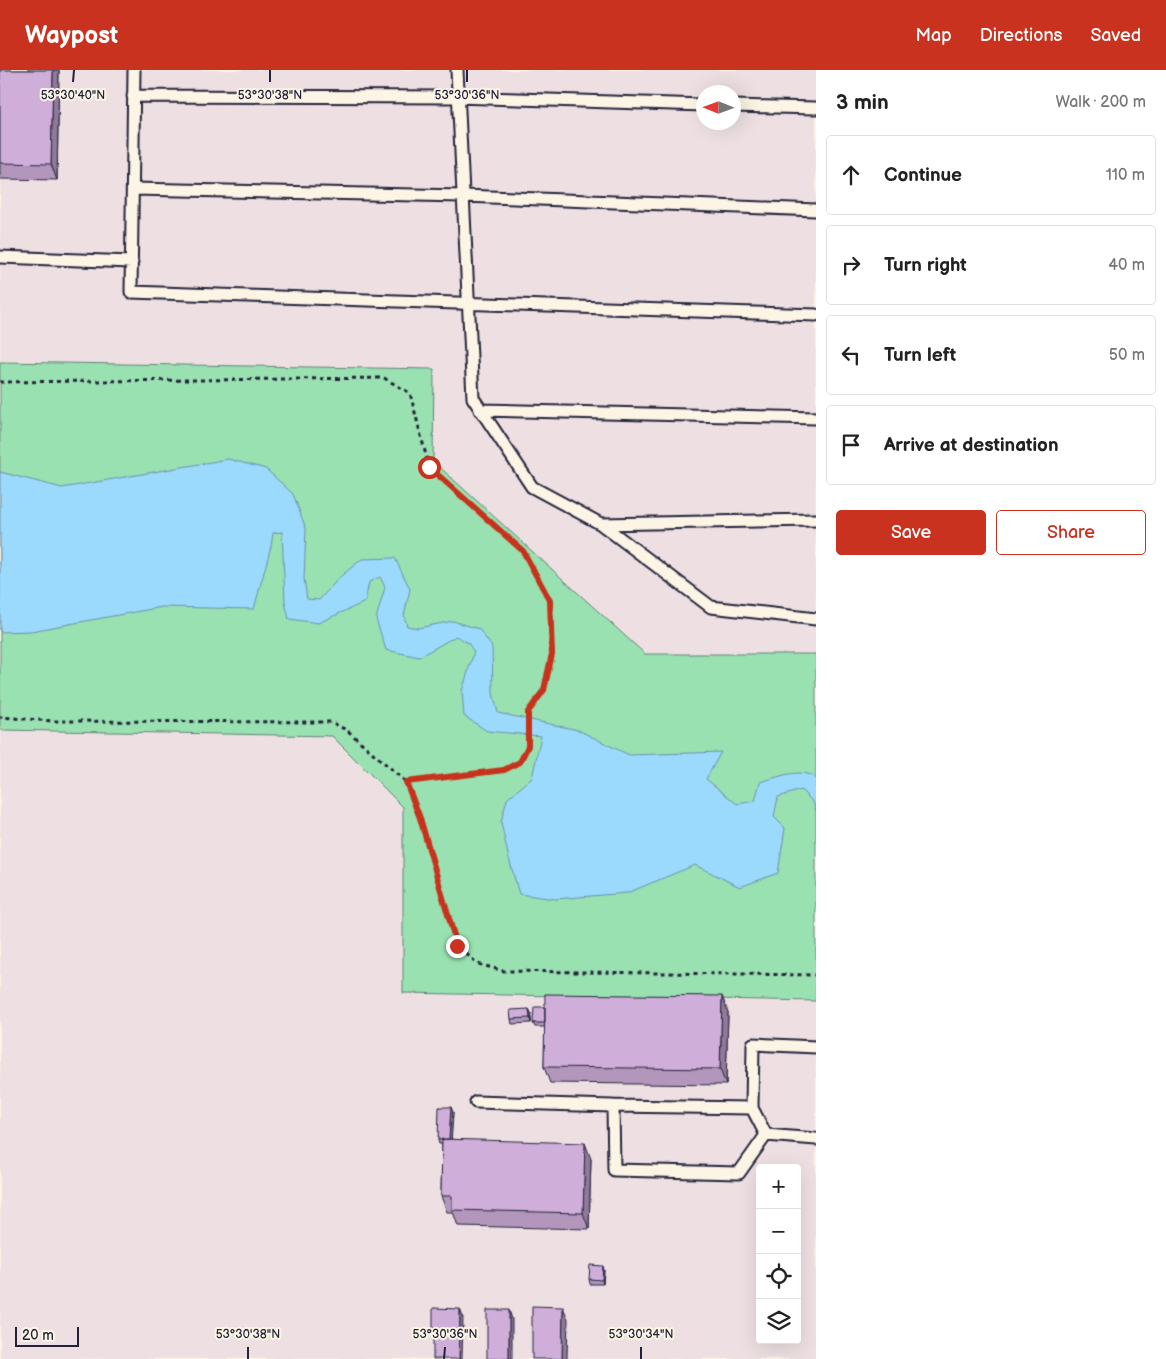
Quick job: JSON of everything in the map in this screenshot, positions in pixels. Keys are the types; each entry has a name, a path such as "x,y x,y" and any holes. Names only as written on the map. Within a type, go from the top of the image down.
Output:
{"lane":[{"path":"134,70 131,292 816,315"},
{"path":"457,70 472,398 532,487 600,524 711,607 816,619"},
{"path":"133,96 458,97 696,105"},
{"path":"741,106 816,108"},
{"path":"132,189 463,196 816,210"},
{"path":"0,258 132,262"},
{"path":"480,410 816,418"},
{"path":"600,524 816,520"},
{"path":"766,1135 752,1108 753,1044 816,1047"},
{"path":"476,1102 752,1108"},
{"path":"613,1106 614,1170 739,1173 766,1135"},
{"path":"766,1135 816,1139"}],"path":[{"path":"0,382 384,378 410,393 429,467 523,551 550,601 552,654 544,690 528,712 528,746 520,762 504,770 406,782"},
{"path":"0,717 53,721 331,722 348,731 406,782 420,818 457,946 478,964 504,971 816,976"}],"shaded area":[{"path":"0,70 816,70 816,654 645,654 433,461 433,369 0,362"},
{"path":"0,730 332,736 403,807 404,993 816,1001 816,1359 0,1359"}],"green space":[{"path":"0,362 434,369 433,461 645,654 816,654 816,1001 403,993 403,807 332,736 0,730"}],"water":[{"path":"228,459 266,469 293,494 306,529 304,579 307,599 319,600 341,576 362,559 395,558 410,589 404,616 407,626 418,628 453,621 479,629 492,647 493,693 498,713 578,730 629,755 721,752 706,779 737,804 755,801 760,782 796,773 804,773 816,779 816,811 813,802 801,790 778,797 774,817 785,828 778,873 740,887 695,865 627,893 555,899 519,894 501,822 507,799 532,778 541,736 487,731 464,716 462,691 474,652 468,643 456,636 419,657 386,650 376,619 385,587 380,577 369,582 365,602 318,623 289,619 285,602 282,532 273,533 254,609 162,607 31,631 0,632 0,472 62,488"}],"building":[{"path":"0,70 53,70 51,164 0,163"},
{"path":"545,994 722,996 720,1069 544,1067"},
{"path":"534,1007 545,1007 545,1023 533,1023"},
{"path":"529,1009 530,1018 511,1019 510,1010"},
{"path":"439,1107 451,1107 449,1139 438,1140"},
{"path":"442,1139 585,1143 583,1213 452,1210 452,1196 441,1196"},
{"path":"590,1265 603,1266 602,1280 589,1279"},
{"path":"532,1306 563,1307 562,1359 532,1359"},
{"path":"433,1308 460,1309 459,1359 433,1359"},
{"path":"487,1310 509,1310 509,1359 487,1359"}],"route":[{"path":"429,467 523,551 550,601 552,654 544,690 528,712 528,746 520,762 504,770 406,782 420,818 457,946"}]}
